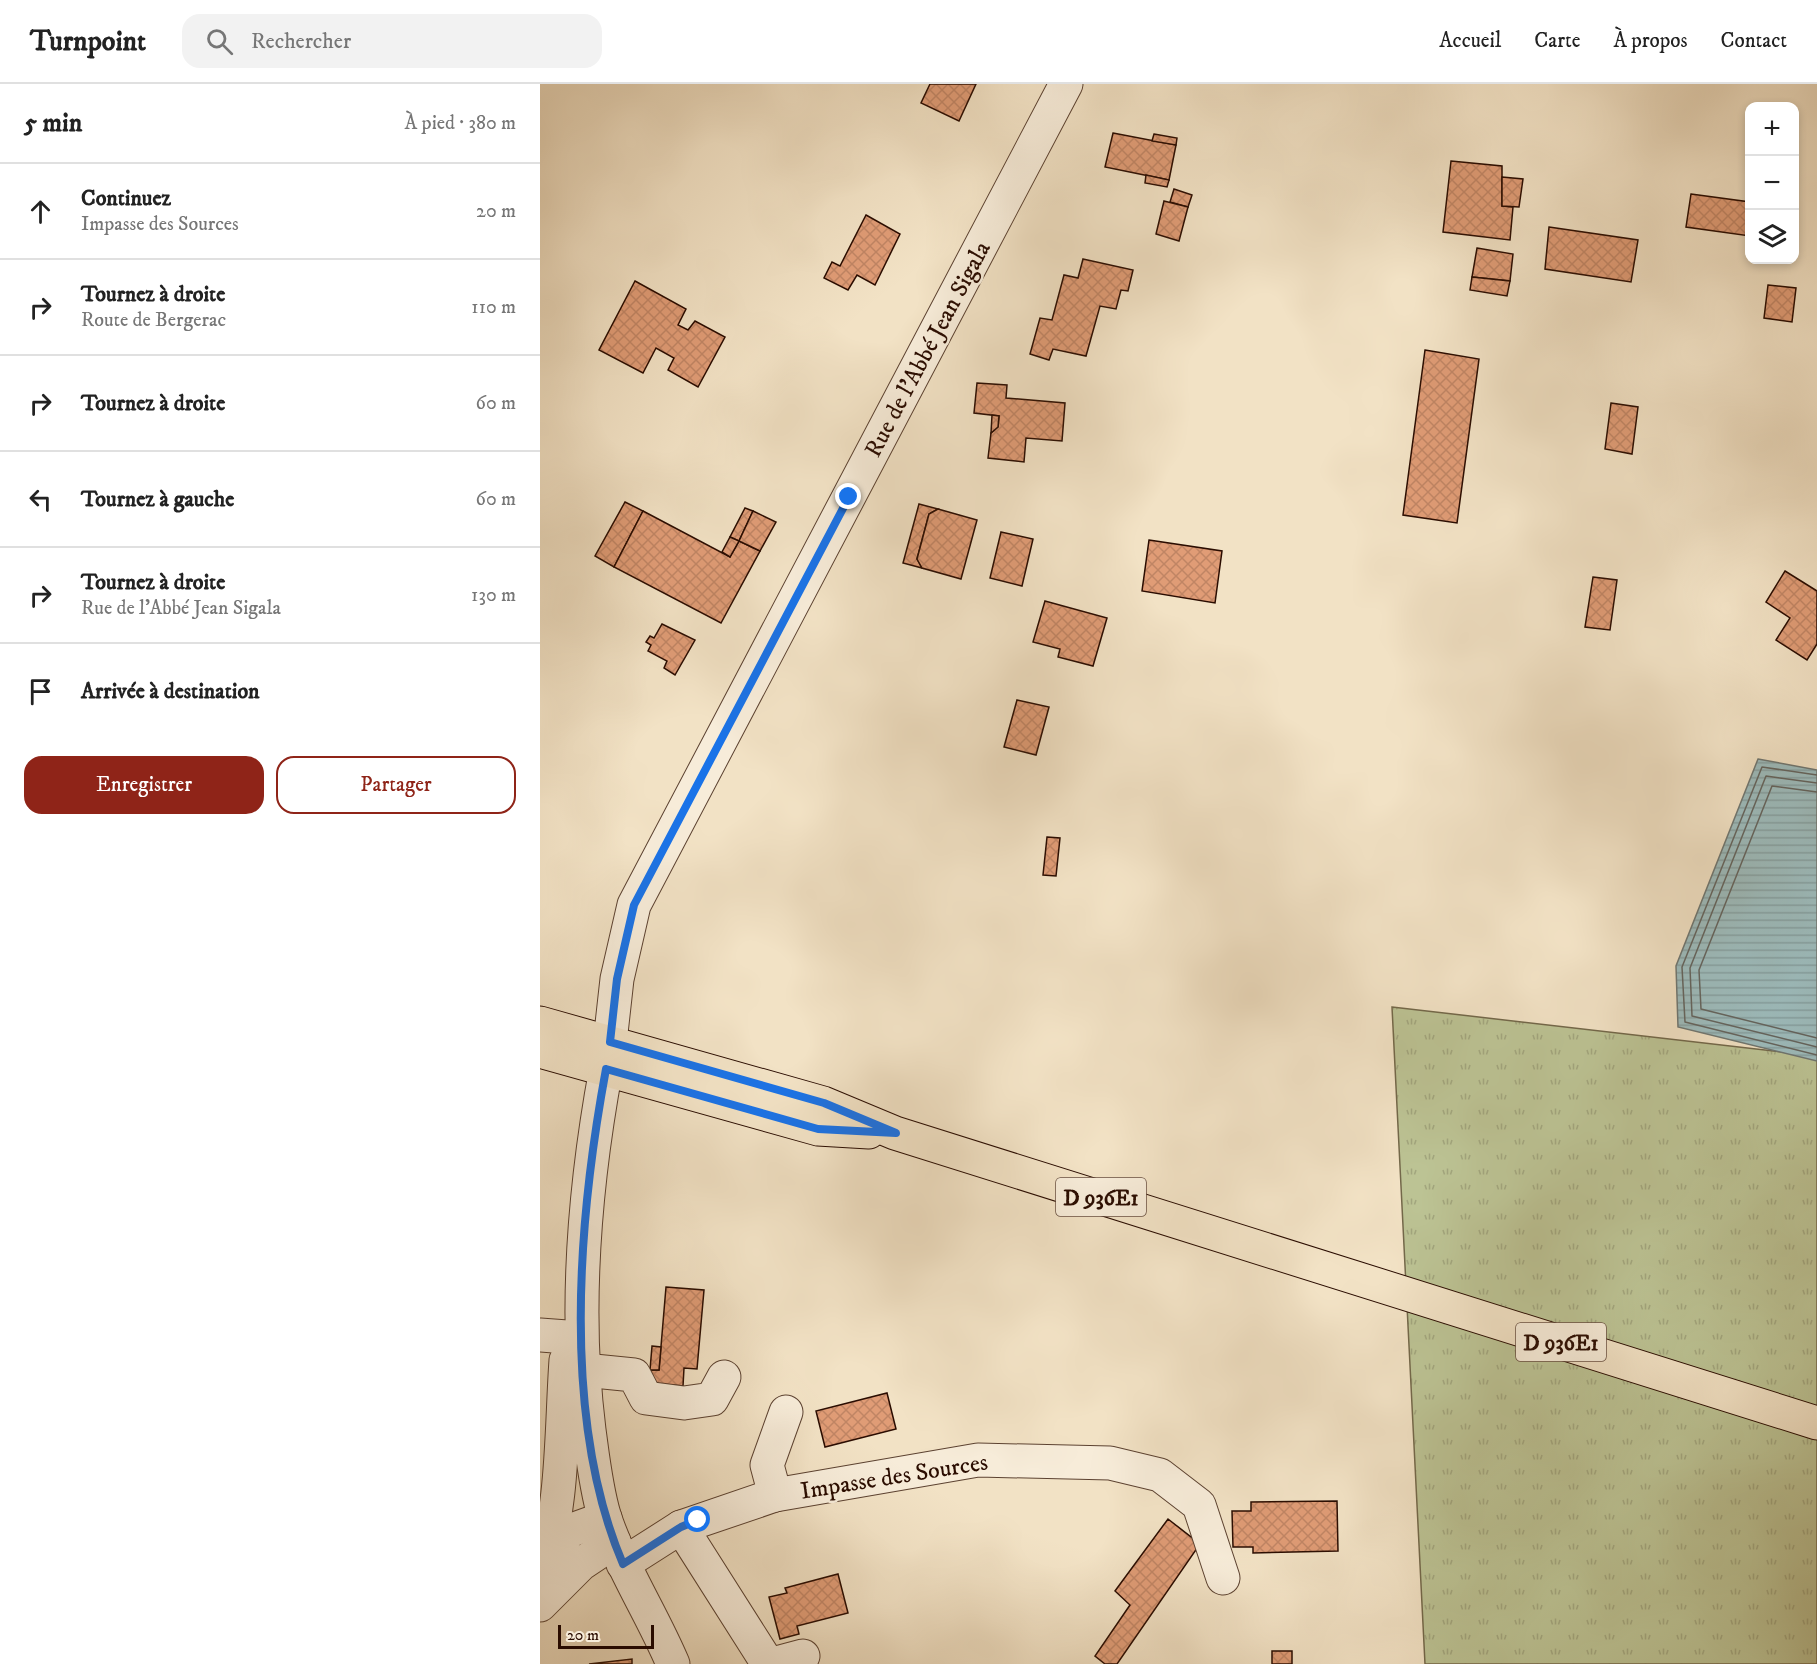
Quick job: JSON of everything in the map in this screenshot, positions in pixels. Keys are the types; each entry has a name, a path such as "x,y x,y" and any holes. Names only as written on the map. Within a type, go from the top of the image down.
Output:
{"main road":[{"name":"D 936E1","path":"540,1023 608,1056 818,1129 896,1133 1817,1423"},
{"name":"D 936E1","path":"540,1051 608,1056"}],"street":[{"name":"Rue de l'Abbé Jean Sigala","path":"563,1386 563,1327 608,1056 617,979 634,905 1066,84"},
{"path":"563,1386 634,1375 646,1398 684,1402 712,1399 724,1377"},
{"path":"563,1386 592,1454 614,1541 672,1664"},
{"path":"541,1574 550,1547 558,1495 563,1386"},
{"path":"775,1495 767,1465 786,1412"},
{"name":"Impasse des Sources","path":"614,1541 681,1527 775,1495 978,1460 1110,1463 1160,1475 1199,1505 1223,1578"},
{"path":"681,1527 768,1664"},
{"path":"541,1574 569,1531 614,1541"},
{"path":"540,1605 581,1564 614,1541"}],"green space":[{"path":"1392,1007 1817,1056 1817,1664 1425,1664"}],"water":[{"path":"1758,759 1817,770 1817,1061 1678,1027 1676,966"}],"building":[{"path":"930,84 976,84 959,121 921,103"},
{"path":"1113,133 1176,145 1169,180 1105,167"},
{"path":"1154,134 1177,138 1176,145 1152,141"},
{"path":"1451,161 1502,166 1502,206 1513,207 1510,240 1443,232"},
{"path":"1146,175 1169,180 1167,187 1145,183"},
{"path":"1502,177 1523,179 1519,207 1502,206"},
{"path":"1174,189 1192,195 1188,207 1170,202"},
{"path":"1691,194 1745,201 1745,235 1686,227"},
{"path":"1164,201 1188,207 1179,241 1156,234"},
{"path":"866,215 900,234 875,285 857,275 848,290 824,278 832,262 840,266"},
{"path":"1549,227 1638,240 1631,282 1545,269"},
{"path":"1477,248 1513,254 1510,281 1472,277"},
{"path":"1083,259 1133,270 1128,291 1121,290 1116,309 1100,306 1086,356 1053,349 1049,360 1030,354 1040,318 1052,320 1064,275 1078,278"},
{"path":"1472,277 1510,281 1507,296 1470,290"},
{"path":"635,281 686,309 678,325 688,330 695,321 725,337 698,387 668,370 674,358 656,348 643,373 599,350"},
{"path":"1768,285 1796,288 1792,322 1764,318"},
{"path":"1425,350 1479,359 1457,523 1403,515"},
{"path":"977,383 1007,385 1006,398 1065,403 1062,441 1026,438 1024,462 988,458 991,433 998,427 999,416 974,413"},
{"path":"1611,403 1638,407 1632,454 1605,449"},
{"path":"992,415 999,416 998,427 991,433"},
{"path":"625,502 643,511 614,567 595,556"},
{"path":"919,504 938,509 929,514 917,559 922,568 903,563"},
{"path":"745,508 753,511 739,541 730,537"},
{"path":"938,509 977,520 961,579 922,568 917,559 929,514"},
{"path":"643,511 730,557 739,541 760,551 721,623 614,567"},
{"path":"753,511 776,522 760,551 739,541"},
{"path":"1001,532 1033,539 1022,586 990,578"},
{"path":"730,537 739,541 730,557 722,552"},
{"path":"1149,540 1222,551 1215,603 1142,591"},
{"path":"1785,571 1817,591 1817,644 1807,660 1776,640 1790,618 1766,602"},
{"path":"1593,577 1617,580 1610,630 1585,627"},
{"path":"1045,601 1107,618 1093,666 1058,657 1060,649 1033,642"},
{"path":"662,624 695,640 675,675 664,668 667,661 648,651 651,645 646,642 650,636 654,638"},
{"path":"1017,700 1049,707 1036,755 1004,747"},
{"path":"1047,837 1060,838 1056,876 1043,875"},
{"path":"666,1287 704,1290 697,1369 684,1368 683,1386 649,1383 650,1370 659,1370"},
{"path":"652,1346 661,1347 659,1370 650,1370"},
{"path":"887,1393 896,1429 825,1447 816,1411"},
{"path":"1337,1501 1338,1551 1253,1553 1253,1547 1233,1547 1232,1511 1251,1511 1251,1502"},
{"path":"1168,1519 1200,1544 1117,1664 1105,1664 1095,1656 1130,1605 1115,1591"},
{"path":"838,1574 848,1613 797,1626 799,1634 780,1639 769,1597 787,1593 785,1588"},
{"path":"1272,1651 1292,1651 1292,1664 1272,1664"},
{"path":"632,1659 632,1664 589,1664"}],"route":[{"path":"698,1520 681,1527 623,1564 599,1498 584,1388 580,1310 593,1141 606,1069 818,1129 896,1133 824,1103 610,1042 617,979 634,905 849,497"}]}
